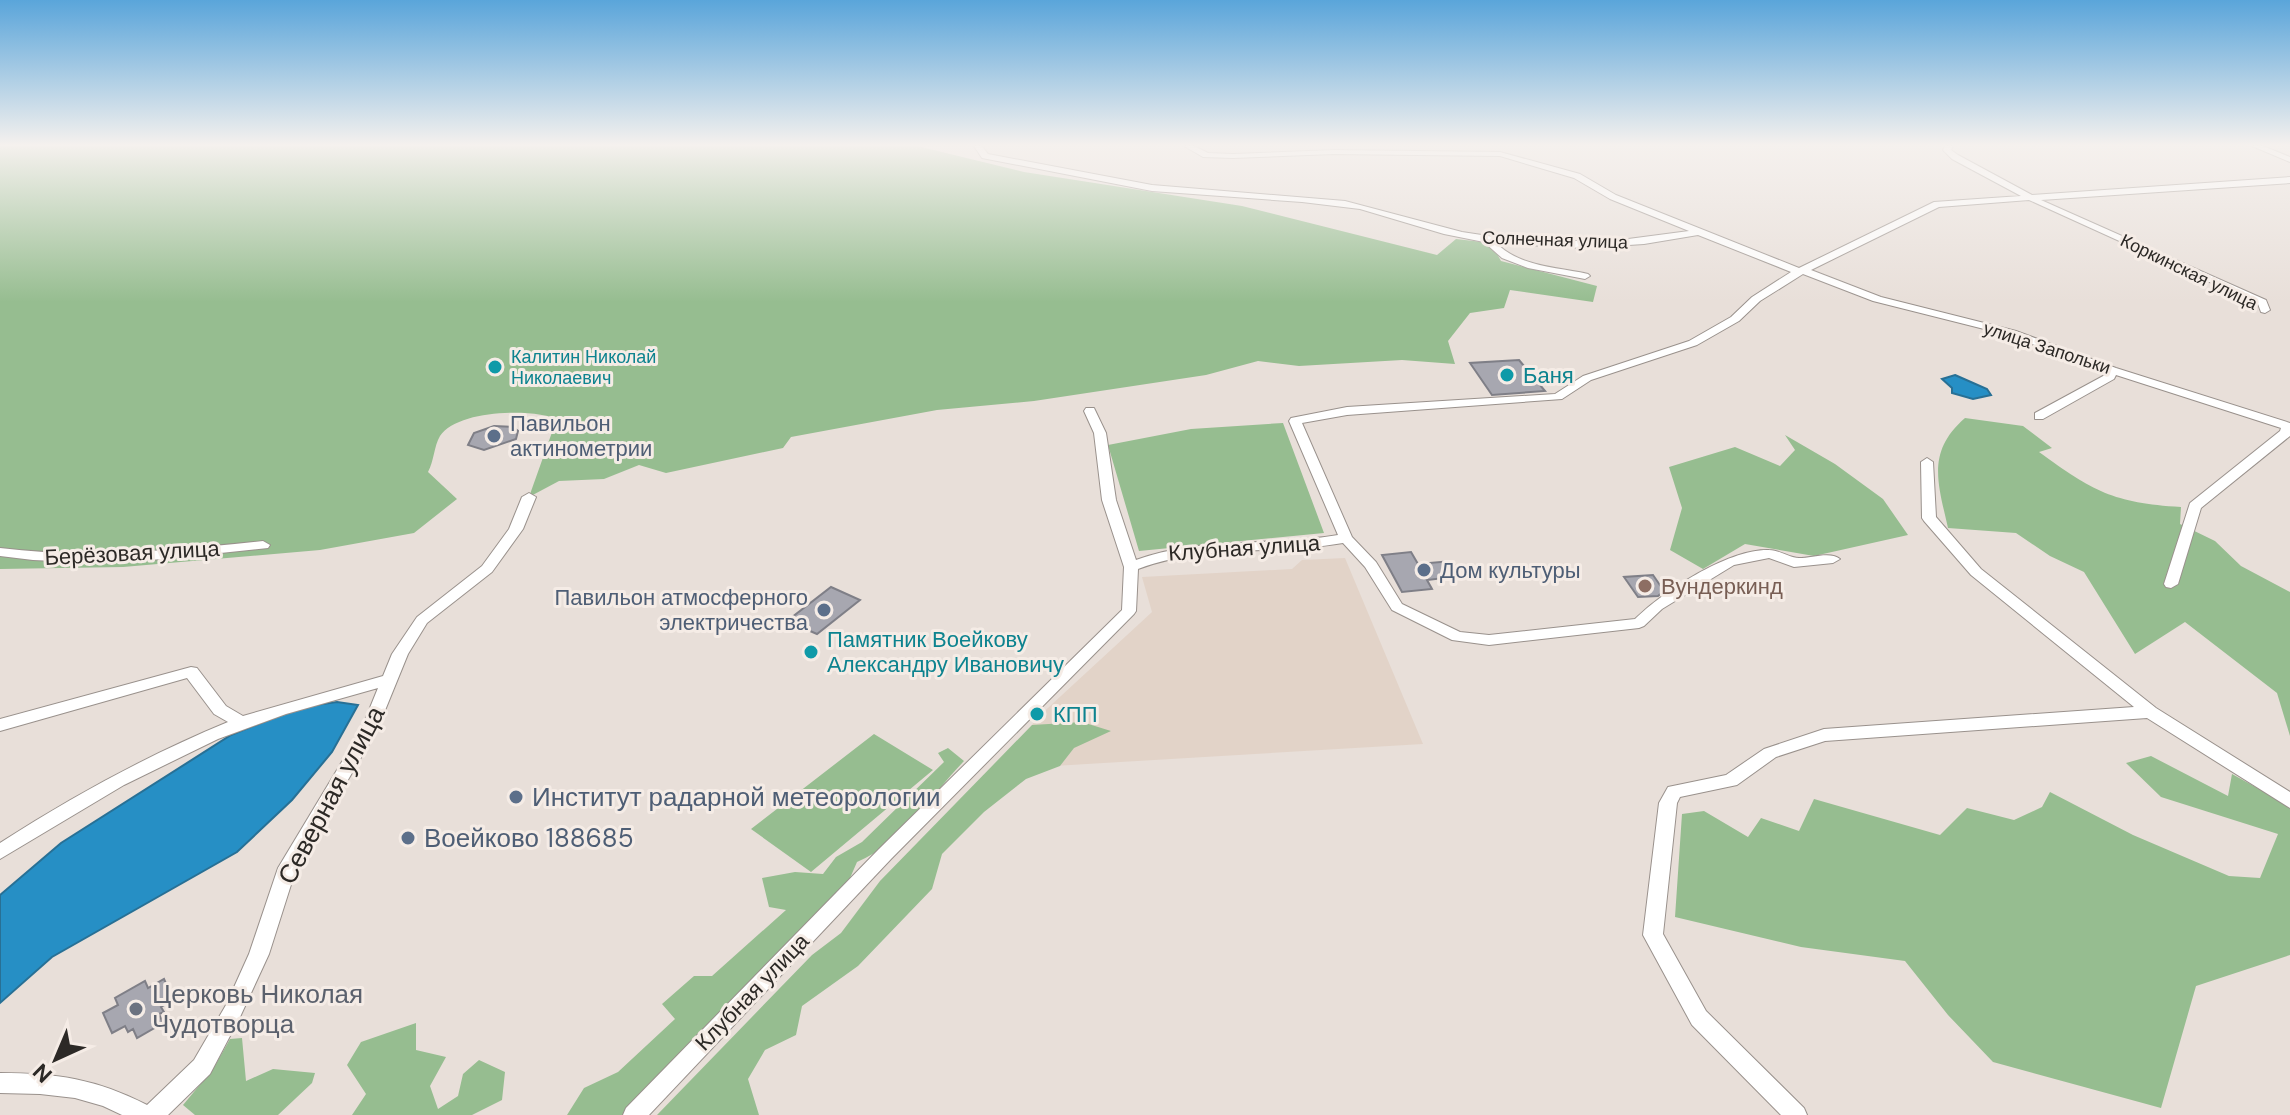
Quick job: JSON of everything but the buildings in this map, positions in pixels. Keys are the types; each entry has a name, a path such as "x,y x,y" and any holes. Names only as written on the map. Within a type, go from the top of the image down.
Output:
{"street":[{"name":"Солнечная улица","path":"1300,198 1349,204 1487,239 1617,245 1702,231"},
{"name":"улица Запольки","path":"1616,198 1877,299 2012,333 2112,370 2289,426"},
{"path":"1802,272 1855,247 1925,207 2003,198"},
{"name":"Коркинская улица","path":"2037,198 2262,302 2265,310"},
{"path":"1487,239 1492,248 1511,258 1585,276"},
{"name":"Клубная улица","path":"634,1115 885,854 1129,611 1131,567 1158,554 1320,544 1346,538 1295,421 1347,411 1558,397 1587,378 1693,343 1735,319 1756,299 1802,272"},
{"path":"2039,416 2100,385 2110,377 2112,370"},
{"path":"1090,411 1100,433 1109,500 1131,567"},
{"path":"2171,584 2195,506 2286,433 2289,426"},
{"path":"1927,462 1929,518 1969,565 2150,712 2290,801"},
{"name":"Северная улица","path":"153,1115 202,1067 227,1022 259,954 292,857 369,730 400,654 422,620 487,569 516,529 526,503"},
{"path":"1346,538 1371,565 1397,607 1457,637 1489,640 1639,623 1657,606 1730,562 1770,554 1794,563 1833,559"},
{"name":"Берёзовая улица","path":"0,552 33,557 135,557 263,545"},
{"path":"0,725 191,672 220,710 242,723"},
{"name":"Северная улица","path":"0,852 90,797 242,723 391,679"},
{"path":"1796,1115 1699,1018 1653,935 1668,803 1674,792 1731,780 1770,753 1824,735 2150,712"},
{"path":"0,1083 62,1083 111,1096 144,1115"}],"shaded area":[{"path":"1345,558 1423,744 1003,769 1036,719 1152,612 1142,577 1292,569 1302,560"}],"green space":[{"path":"0,198 1191,198 1242,206 1437,255 1456,239 1491,243 1501,261 1597,286 1593,302 1510,290 1504,308 1470,313 1448,341 1455,364 1402,360 1299,366 1258,361 1206,375 1034,401 937,410 791,437 783,448 666,473 639,465 604,479 559,481 529,497 556,421 560,420 516,413 479,416 449,427 440,436 428,472 457,499 414,533 320,550 123,567 0,569"},
{"path":"1965,418 2023,426 2052,448 2039,452 2105,493 2138,502 2181,507 2180,524 2215,541 2241,566 2290,592 2290,736 2277,693 2185,622 2135,654 2084,572 2050,556 2016,533 1948,528 1939,482 1940,456 1944,443"},
{"path":"1283,423 1324,533 1139,551 1108,445 1191,429"},
{"path":"1785,435 1835,464 1883,499 1908,535 1814,556 1745,544 1703,569 1670,550 1682,508 1669,467 1735,447 1780,466 1795,450"},
{"path":"1082,722 1111,731 1074,748 1060,766 1026,779 984,812 942,854 932,889 858,966 802,1006 796,1035 765,1050 748,1079 759,1115 657,1115 812,955 841,933 880,881 1032,725"},
{"path":"874,734 933,770 811,872 751,829"},
{"path":"948,748 964,761 903,830 889,843 857,862 847,885 628,1115 567,1115 584,1088 618,1072 675,1019 662,1004 694,976 712,976 786,910 769,907 762,878 795,872 823,874 836,857 862,842 944,762 938,753"},
{"path":"2151,756 2228,796 2232,774 2290,806 2290,955 2196,986 2161,1108 1993,1062 1948,1015 1905,961 1801,947 1675,917 1682,814 1704,811 1748,837 1761,818 1799,831 1814,799 1940,835 1967,808 2014,820 2042,807 2050,792 2133,835 2229,876 2260,878 2278,834 2161,797 2126,763"},
{"path":"416,1023 416,1050 446,1057 430,1086 438,1109 458,1096 463,1074 479,1060 505,1072 502,1100 472,1115 352,1115 366,1094 347,1065 361,1042"},
{"path":"242,1038 246,1081 273,1069 315,1073 312,1083 278,1115 195,1115 183,1105 213,1069 230,1039"}],"water":[{"path":"1955,375 1987,389 1991,395 1973,399 1952,393 1952,388 1942,379"},
{"path":"337,702 358,705 332,752 292,800 237,852 52,957 0,1003 0,895 61,843 231,735 301,707"}],"place":[{"name":"Калитин Николай Николаевич","path":"495,367"},
{"name":"Баня","path":"1507,375"},
{"name":"Павильон актинометрии","path":"494,436"},
{"name":"Дом культуры","path":"1424,570"},
{"name":"Вундеркинд","path":"1645,586"},
{"name":"Павильон атмосферного электричества","path":"824,610"},
{"name":"Памятник Воейкову Александру Ивановичу","path":"811,652"},
{"name":"КПП","path":"1037,714"},
{"name":"Институт радарной метеорологии","path":"516,797"},
{"name":"Воейково 188685","path":"408,838"},
{"name":"Церковь Николая Чудотворца","path":"136,1009"}]}
